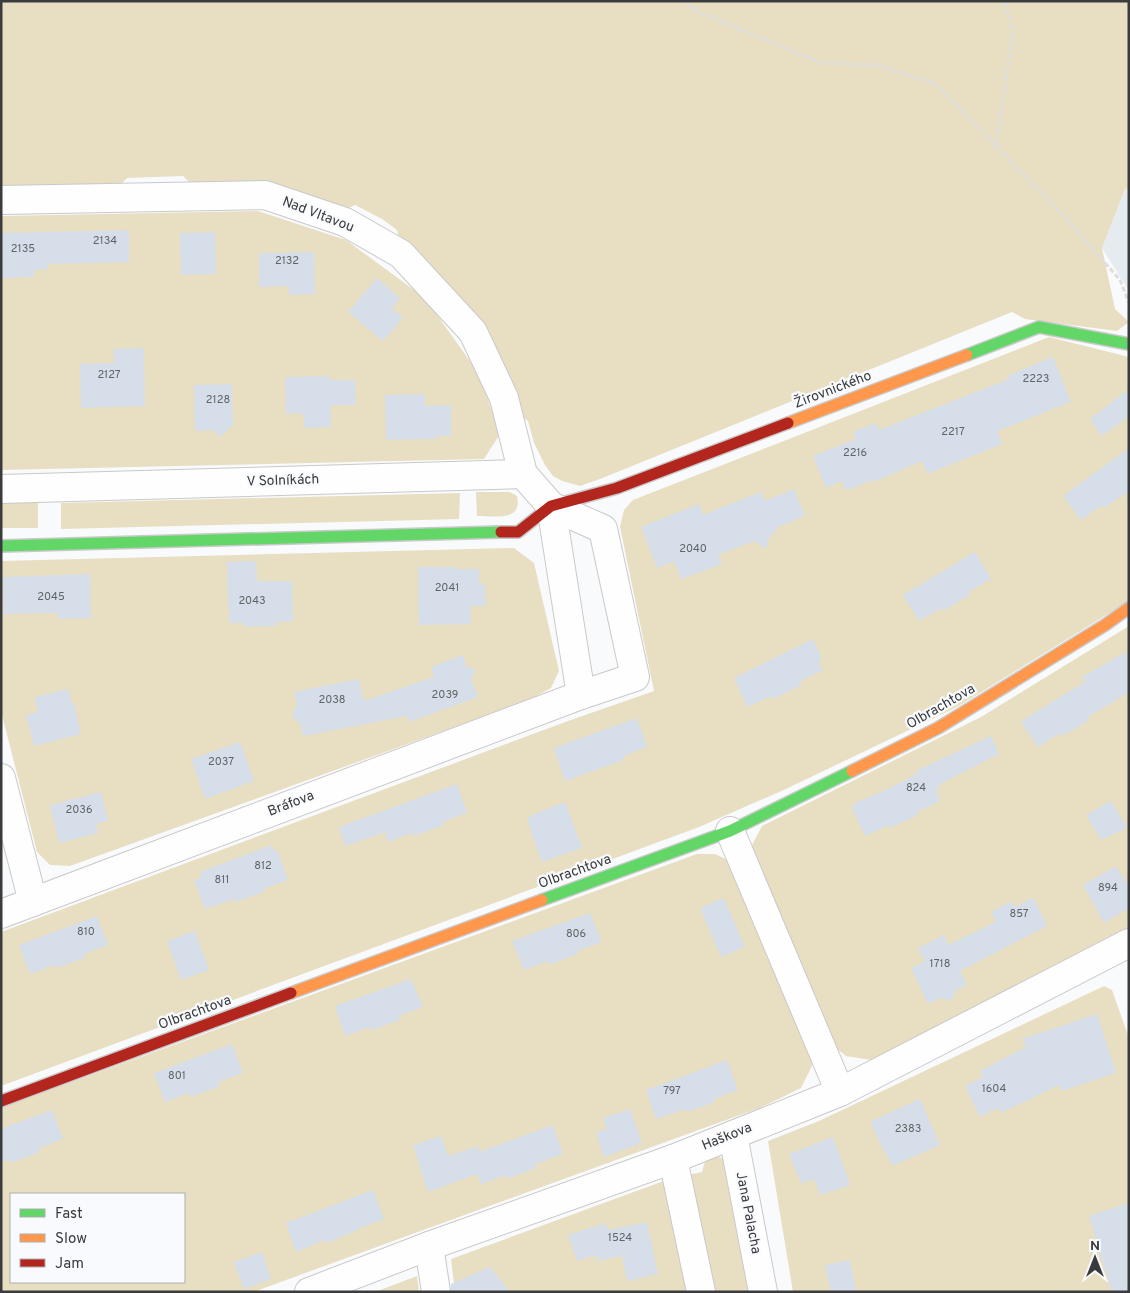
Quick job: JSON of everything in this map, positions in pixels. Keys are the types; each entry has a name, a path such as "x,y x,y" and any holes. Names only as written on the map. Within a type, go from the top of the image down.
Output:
{"street":[{"name":"Nad Vltavou","path":"1,200 265,196 345,222 401,254 473,332 504,398 523,474"},
{"name":"Žirovnického","path":"551,506 617,488 1039,328 1129,344"},
{"name":"V Solníkách","path":"1,489 523,474"},
{"path":"523,474 551,506 602,528 635,677 581,695 551,506"},
{"path":"1,546 518,532 551,506"},
{"name":"Olbrachtova","path":"1,1101 730,831 938,728 1129,608"},
{"name":"Bráfova","path":"1,914 581,695"},
{"path":"1,778 33,902"},
{"path":"730,831 840,1092"},
{"name":"Haškova","path":"309,1292 429,1246 673,1159 840,1092 1127,952"},
{"name":"Jana Palacha","path":"734,1134 763,1292"},
{"path":"673,1159 701,1292"},
{"path":"429,1246 436,1292"}],"path":[{"path":"681,1 695,10 821,62 877,65 936,84 1065,217 1120,280 1129,303"},
{"path":"996,147 1013,33 1005,1"}],"shaded area":[{"path":"1,1 1129,1 1129,188 1125,189 1102,248 1115,309 1129,322 1117,331 1025,319 1012,312 600,479 580,486 562,481 553,476 545,465 534,443 528,421 518,414 401,248 397,230 382,219 355,205 340,212 194,187 183,176 127,178 117,188 1,191"},
{"path":"1129,188 1129,291 1102,248 1125,189"},
{"path":"258,211 346,240 425,298 479,374 500,434 484,459 1,470 1,216"},
{"path":"1049,337 1129,357 1129,601 957,707 788,788 699,827 1,1086 1,932 568,721 654,691 620,527 624,510 633,500"},
{"path":"476,492 510,492 517,496 518,504 516,510 506,516 477,516"},
{"path":"460,493 459,519 61,529 61,503"},
{"path":"1,502 38,502 38,528 1,528"},
{"path":"514,548 534,563 559,671 551,688 529,700 70,866 50,865 37,852 1,711 1,561"},
{"path":"1129,626 1129,928 871,1060 846,1056 832,1045 751,847 762,826 981,717"},
{"path":"697,854 715,854 732,862 808,1042 812,1066 801,1088 762,1107 253,1292 1,1292 1,1108"},
{"path":"1104,986 1112,990 1129,1038 1129,1292 793,1292 768,1141 819,1121"},
{"path":"711,1156 726,1160 754,1292 455,1292 451,1259 672,1178 702,1172 706,1161"},
{"path":"417,1276 419,1292 375,1292"}],"building":[{"path":"129,230 129,262 48,264 48,269 34,270 34,277 1,278 1,233"},
{"path":"215,232 216,274 181,275 180,233"},
{"path":"314,252 315,294 289,295 289,286 259,287 259,253"},
{"path":"377,278 400,298 392,308 403,318 383,341 348,312"},
{"path":"144,348 145,406 81,408 80,364 114,363 113,349"},
{"path":"1053,357 1071,402 997,431 1002,444 927,474 922,461 873,482 872,480 846,491 842,481 826,488 813,456 856,439 853,432 876,423 879,430 1009,379 1007,376"},
{"path":"330,376 330,380 355,380 356,405 331,405 331,427 304,428 304,415 301,415 301,413 286,414 285,377"},
{"path":"232,384 233,425 220,437 213,430 195,431 194,385"},
{"path":"1129,389 1129,416 1102,436 1090,419"},
{"path":"425,394 425,406 451,405 451,436 437,436 436,439 386,440 385,395"},
{"path":"1129,448 1129,491 1104,508 1102,505 1081,520 1063,496"},
{"path":"794,489 805,516 775,528 777,532 770,535 766,549 754,541 718,555 722,564 681,579 674,561 657,568 641,527 699,504 703,515 761,492 765,501"},
{"path":"975,552 991,579 968,592 970,595 943,611 941,608 919,621 903,595"},
{"path":"256,561 257,581 292,581 293,621 277,622 277,626 244,627 244,623 229,623 227,562"},
{"path":"418,567 479,569 479,584 485,584 486,606 470,606 471,624 419,625"},
{"path":"90,574 91,618 58,619 58,613 4,614 3,577"},
{"path":"813,639 822,659 818,661 823,670 799,682 801,685 773,699 771,696 747,707 734,678"},
{"path":"1129,650 1129,692 1088,717 1089,720 1073,730 1062,736 1060,733 1038,747 1021,721 1085,682 1082,677"},
{"path":"463,655 466,666 476,670 471,679 478,697 409,722 407,716 303,736 300,723 294,719 293,711 297,705 294,692 359,679 364,701 434,677 431,667"},
{"path":"68,689 72,704 74,703 81,734 34,746 26,715 38,712 35,697"},
{"path":"637,718 647,747 623,756 624,760 565,781 554,748"},
{"path":"991,736 999,754 938,785 940,789 936,791 940,801 917,812 918,815 890,828 889,825 865,836 852,808 854,807 853,804 888,789 917,774 916,771"},
{"path":"240,742 254,781 205,799 191,759"},
{"path":"457,784 467,813 442,822 444,825 414,836 413,833 388,842 385,832 345,846 339,827"},
{"path":"101,792 108,821 96,824 98,833 59,843 50,805"},
{"path":"1111,801 1127,828 1101,840 1086,815"},
{"path":"565,802 582,848 542,862 527,817"},
{"path":"272,845 274,851 277,850 288,880 263,889 264,892 235,902 234,899 205,909 194,880 201,878 200,872"},
{"path":"1116,866 1129,888 1129,908 1104,923 1083,885"},
{"path":"724,898 745,947 721,957 700,908"},
{"path":"1034,898 1047,926 960,971 967,985 956,990 952,1001 941,998 928,1004 911,968 925,961 918,948 944,935 948,945 996,922 991,912 1012,901 1015,907"},
{"path":"590,913 602,942 577,951 578,954 549,965 548,961 524,970 512,941"},
{"path":"97,916 108,945 84,954 85,958 55,968 54,965 30,974 19,945"},
{"path":"195,931 209,970 181,980 167,941"},
{"path":"411,979 423,1007 398,1016 400,1020 371,1030 369,1027 345,1036 335,1006"},
{"path":"1097,1014 1116,1073 1061,1091 1059,1085 1001,1113 998,1108 980,1117 965,1086 983,1077 980,1071 1026,1047 1022,1039"},
{"path":"232,1044 243,1073 218,1082 220,1086 205,1092 190,1097 189,1093 165,1102 154,1073"},
{"path":"727,1060 738,1090 714,1099 715,1102 701,1107 686,1112 685,1109 656,1119 646,1090"},
{"path":"920,1099 940,1145 892,1166 871,1123"},
{"path":"630,1109 642,1143 604,1157 596,1133 607,1129 603,1118"},
{"path":"52,1110 63,1139 39,1148 40,1152 11,1163 10,1159 1,1162 1,1129"},
{"path":"553,1125 563,1154 535,1164 536,1168 507,1179 506,1175 481,1184 477,1174 428,1192 413,1145 441,1136 448,1156 478,1146 479,1152"},
{"path":"833,1137 850,1185 820,1195 814,1179 801,1183 789,1154"},
{"path":"373,1190 384,1219 326,1243 324,1240 296,1252 286,1223"},
{"path":"1129,1203 1129,1292 1112,1292 1089,1216"},
{"path":"647,1222 658,1274 627,1281 622,1256 597,1261 596,1255 577,1261 568,1235 606,1223 608,1230"},
{"path":"262,1252 271,1279 244,1289 234,1262"},
{"path":"850,1260 856,1292 831,1292 825,1265"},
{"path":"490,1267 510,1292 451,1292 451,1284"}],"traffic: fast":[{"path":"967,355 1039,327 1129,344"},
{"path":"1,546 501,532"},
{"path":"542,900 730,831 852,771"}],"traffic: slow":[{"path":"788,423 967,355"},
{"path":"852,771 938,728 1105,625 1129,608"},
{"path":"291,993 542,900"}],"traffic: jam":[{"path":"501,532 518,532 551,506 617,488 788,423"},
{"path":"1,1101 291,993"}]}
